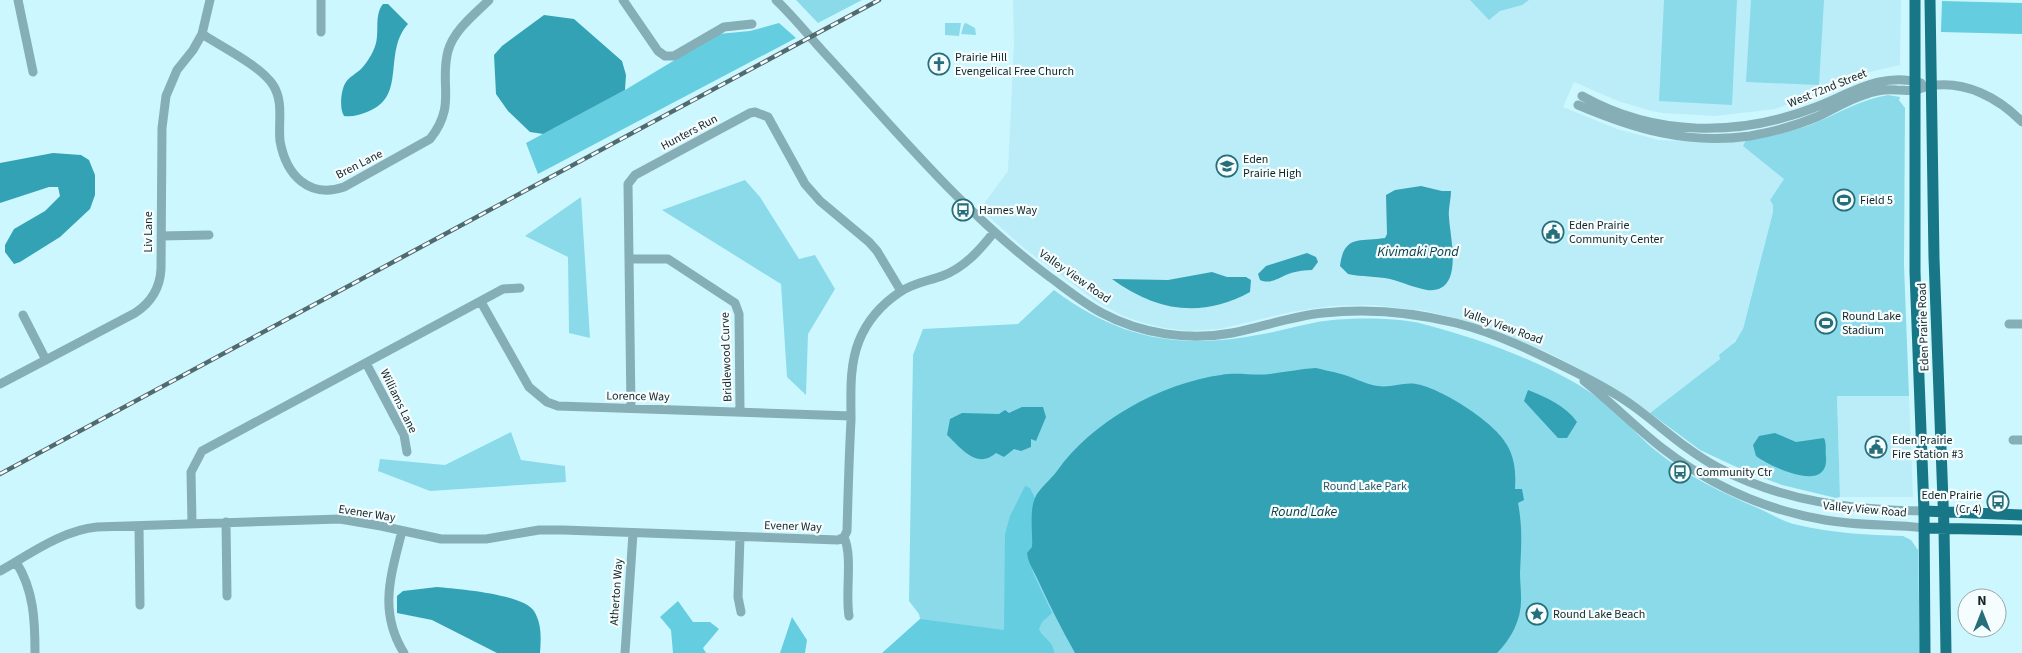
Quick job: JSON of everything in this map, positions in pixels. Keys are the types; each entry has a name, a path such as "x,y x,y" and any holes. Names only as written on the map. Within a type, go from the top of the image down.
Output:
{"main road":[{"name":"Eden Prairie Road","path":"1915,0 1915,272 1924,511 1925,653"},
{"name":"Eden Prairie Road","path":"1930,0 1934,258 1944,512 1946,653"},
{"name":"Valley View Road","path":"1924,511 2022,515"},
{"name":"Valley View Road","path":"1924,528 2022,530"}],"street":[{"path":"18,0 32,72"},
{"name":"Liv Lane","path":"0,384 144,307 157,290 160,279 162,128 166,96 177,70 202,34 210,0"},
{"path":"321,0 321,32"},
{"name":"Bren Lane","path":"202,34 268,77 275,87 279,98 280,140 282,150 291,170 297,178 310,188 324,191 335,190 420,146 434,134 445,113 448,50 462,28 489,0"},
{"path":"623,0 658,51 665,56 674,56 724,26 752,24"},
{"name":"Valley View Road","path":"776,0 961,201 994,232 1034,265 1092,307 1115,319 1151,331 1190,336 1216,335 1321,313 1371,310 1404,313 1472,328 1542,355 1604,386 1636,407 1666,432 1707,461 1751,483 1788,496 1831,505 1876,510 1924,511"},
{"name":"West 72nd Street","path":"1582,96 1615,112 1638,119 1682,128 1724,129 1779,120 1818,107 1869,84 1886,81 1914,86"},
{"name":"West 72nd Street","path":"1578,105 1617,122 1643,130 1673,136 1720,138 1751,136 1803,122 1852,100 1876,92 1914,86 1961,87 1980,92 1997,100 2022,122"},
{"name":"Hunters Run","path":"631,408 628,190 631,179 742,117 755,112 768,117 806,184 820,201 877,251 901,291"},
{"path":"849,616 847,601 848,546 844,537 847,530 852,373 859,340 875,314 901,291 944,275 959,267 977,252 994,232"},
{"path":"161,236 209,235"},
{"name":"Bridlewood Curve","path":"629,259 668,260 735,303 739,314 740,411"},
{"path":"192,524 191,472 202,451 503,290 520,288"},
{"name":"Lorence Way","path":"481,302 523,378 538,396 558,406 851,416"},
{"path":"23,315 46,360"},
{"path":"2009,324 2022,324"},
{"name":"Williams Lane","path":"366,363 404,435 406,452"},
{"name":"Valley View Road","path":"1572,371 1662,448 1708,479 1738,494 1788,512 1824,520 1849,524 1924,528"},
{"name":"Evener Way","path":"0,571 64,536 80,530 97,527 340,519 368,523 441,539 464,540 486,539 539,530 838,540 844,537"},
{"path":"226,522 227,596"},
{"path":"139,526 140,605"},
{"path":"402,531 388,594 391,626 396,641 404,653"},
{"name":"Atherton Way","path":"625,653 633,533"},
{"path":"740,537 738,597 741,612"},
{"path":"16,562 29,590 34,610 35,653"}],"shaded area":[{"name":"Eden Prairie High","path":"1013,0 1901,0 1900,65 1869,72 1775,109 1715,116 1651,111 1618,101 1574,82 1563,107 1617,129 1659,140 1701,142 1746,140 1785,179 1770,200 1773,205 1773,212 1742,332 1720,359 1650,413 1589,374 1547,352 1470,322 1426,311 1372,305 1331,306 1291,312 1220,329 1189,331 1144,323 1123,316 1097,302 1025,249 980,209 1008,171 1014,44"},
{"path":"1942,1 2022,3 2022,34 1941,32"},
{"path":"779,23 796,38 538,174 526,143 625,90 718,34 750,31"},
{"path":"1837,396 1909,396 1913,497 1840,497"},
{"path":"1025,486 1030,488 1035,498 1032,548 1027,553 1028,559 1052,613 1042,622 1039,629 1054,649 1054,653 882,653 920,619 1004,630 1005,534 1010,516"},
{"path":"678,601 693,622 710,622 719,629 703,648 706,653 673,653 671,630 660,617"},
{"path":"792,617 807,640 805,653 780,653"}],"green space":[{"path":"796,0 862,0 818,23"},
{"path":"1470,0 1529,0 1522,5 1500,11 1489,20"},
{"path":"1664,0 1737,0 1732,105 1659,101"},
{"path":"1751,0 1824,0 1819,85 1746,82"},
{"path":"945,23 961,23 959,36 945,35"},
{"path":"966,23 975,28 976,35 961,34"},
{"path":"1888,95 1900,97 1899,100 1905,108 1904,265 1909,396 1837,396 1840,497 1836,498 1782,485 1745,471 1700,450 1650,413 1720,359 1719,355 1735,342 1743,329 1773,212 1773,205 1770,200 1784,179 1743,146 1746,140 1798,129 1860,103"},
{"path":"745,180 760,197 799,259 815,255 835,289 808,334 806,395 787,377 781,284 662,210"},
{"path":"581,197 590,338 569,333 568,257 525,236"},
{"name":"Round Lake Park","path":"1054,290 1103,320 1153,337 1205,341 1233,339 1325,321 1384,319 1423,324 1479,341 1516,355 1553,371 1587,390 1610,408 1650,446 1679,468 1732,497 1793,524 1837,532 1903,536 1911,540 1918,550 1920,653 928,653 919,614 909,601 913,355 923,329 1018,324"},
{"path":"511,432 521,460 565,466 566,482 430,491 378,471 380,459 445,465"}],"water":[{"path":"383,4 388,4 408,24 400,35 396,48 391,85 387,96 379,105 361,114 344,116 341,99 344,85 347,80 363,67 373,52 377,38 378,14"},
{"path":"544,15 574,19 622,61 626,75 625,90 543,134 530,132 508,111 496,94 494,55 502,46"},
{"path":"53,153 81,155 89,160 95,175 95,195 90,209 60,237 14,264 5,252 5,245 14,229 45,211 60,196 58,187 49,187 0,203 0,163"},
{"name":"Kivimaki Pond","path":"1421,186 1451,191 1449,214 1453,263 1447,283 1439,289 1427,290 1390,279 1348,274 1340,266 1342,256 1349,244 1361,240 1385,238 1387,234 1386,195 1395,190"},
{"path":"1307,253 1316,257 1318,262 1312,270 1291,273 1272,281 1260,280 1258,274 1266,266"},
{"path":"1212,272 1227,277 1246,277 1251,280 1250,292 1232,301 1214,306 1179,308 1145,298 1112,279 1168,280"},
{"name":"Round Lake","path":"1316,368 1375,385 1416,384 1427,387 1453,399 1480,417 1501,436 1507,445 1512,455 1515,489 1522,489 1524,500 1518,503 1521,521 1521,605 1515,627 1497,653 1075,653 1031,566 1027,553 1032,547 1033,504 1042,488 1071,453 1108,421 1129,408 1175,386 1221,375 1264,374"},
{"path":"1528,390 1555,403 1567,411 1577,422 1567,438 1558,438 1524,401"},
{"path":"1022,407 1043,407 1046,417 1036,441 1031,439 1031,447 1021,451 1014,449 1004,457 996,453 989,458 976,458 964,451 947,435 950,419 962,413 999,414 1005,410 1009,413"},
{"path":"1775,433 1796,442 1824,438 1826,457 1824,468 1818,474 1809,476 1798,475 1774,466 1756,456 1753,445 1759,436"},
{"path":"437,587 489,593 517,600 528,605 534,611 540,626 540,653 497,653 432,620 397,613 397,596 403,591"}],"railway":[{"path":"0,474 879,0"}],"place":[{"name":"Prairie Hill Evengelical Free Church","path":"939,64"},
{"name":"Eden Prairie High","path":"1227,166"},
{"name":"Field 5","path":"1844,200"},
{"name":"Hames Way","path":"963,210"},
{"name":"Eden Prairie Community Center","path":"1553,232"},
{"name":"Round Lake Stadium","path":"1826,323"},
{"name":"Eden Prairie Fire Station #3","path":"1876,447"},
{"name":"Community Ctr","path":"1680,472"},
{"name":"Eden Prairie (Cr 4)","path":"1998,502"},
{"name":"Round Lake Beach","path":"1537,614"}]}
